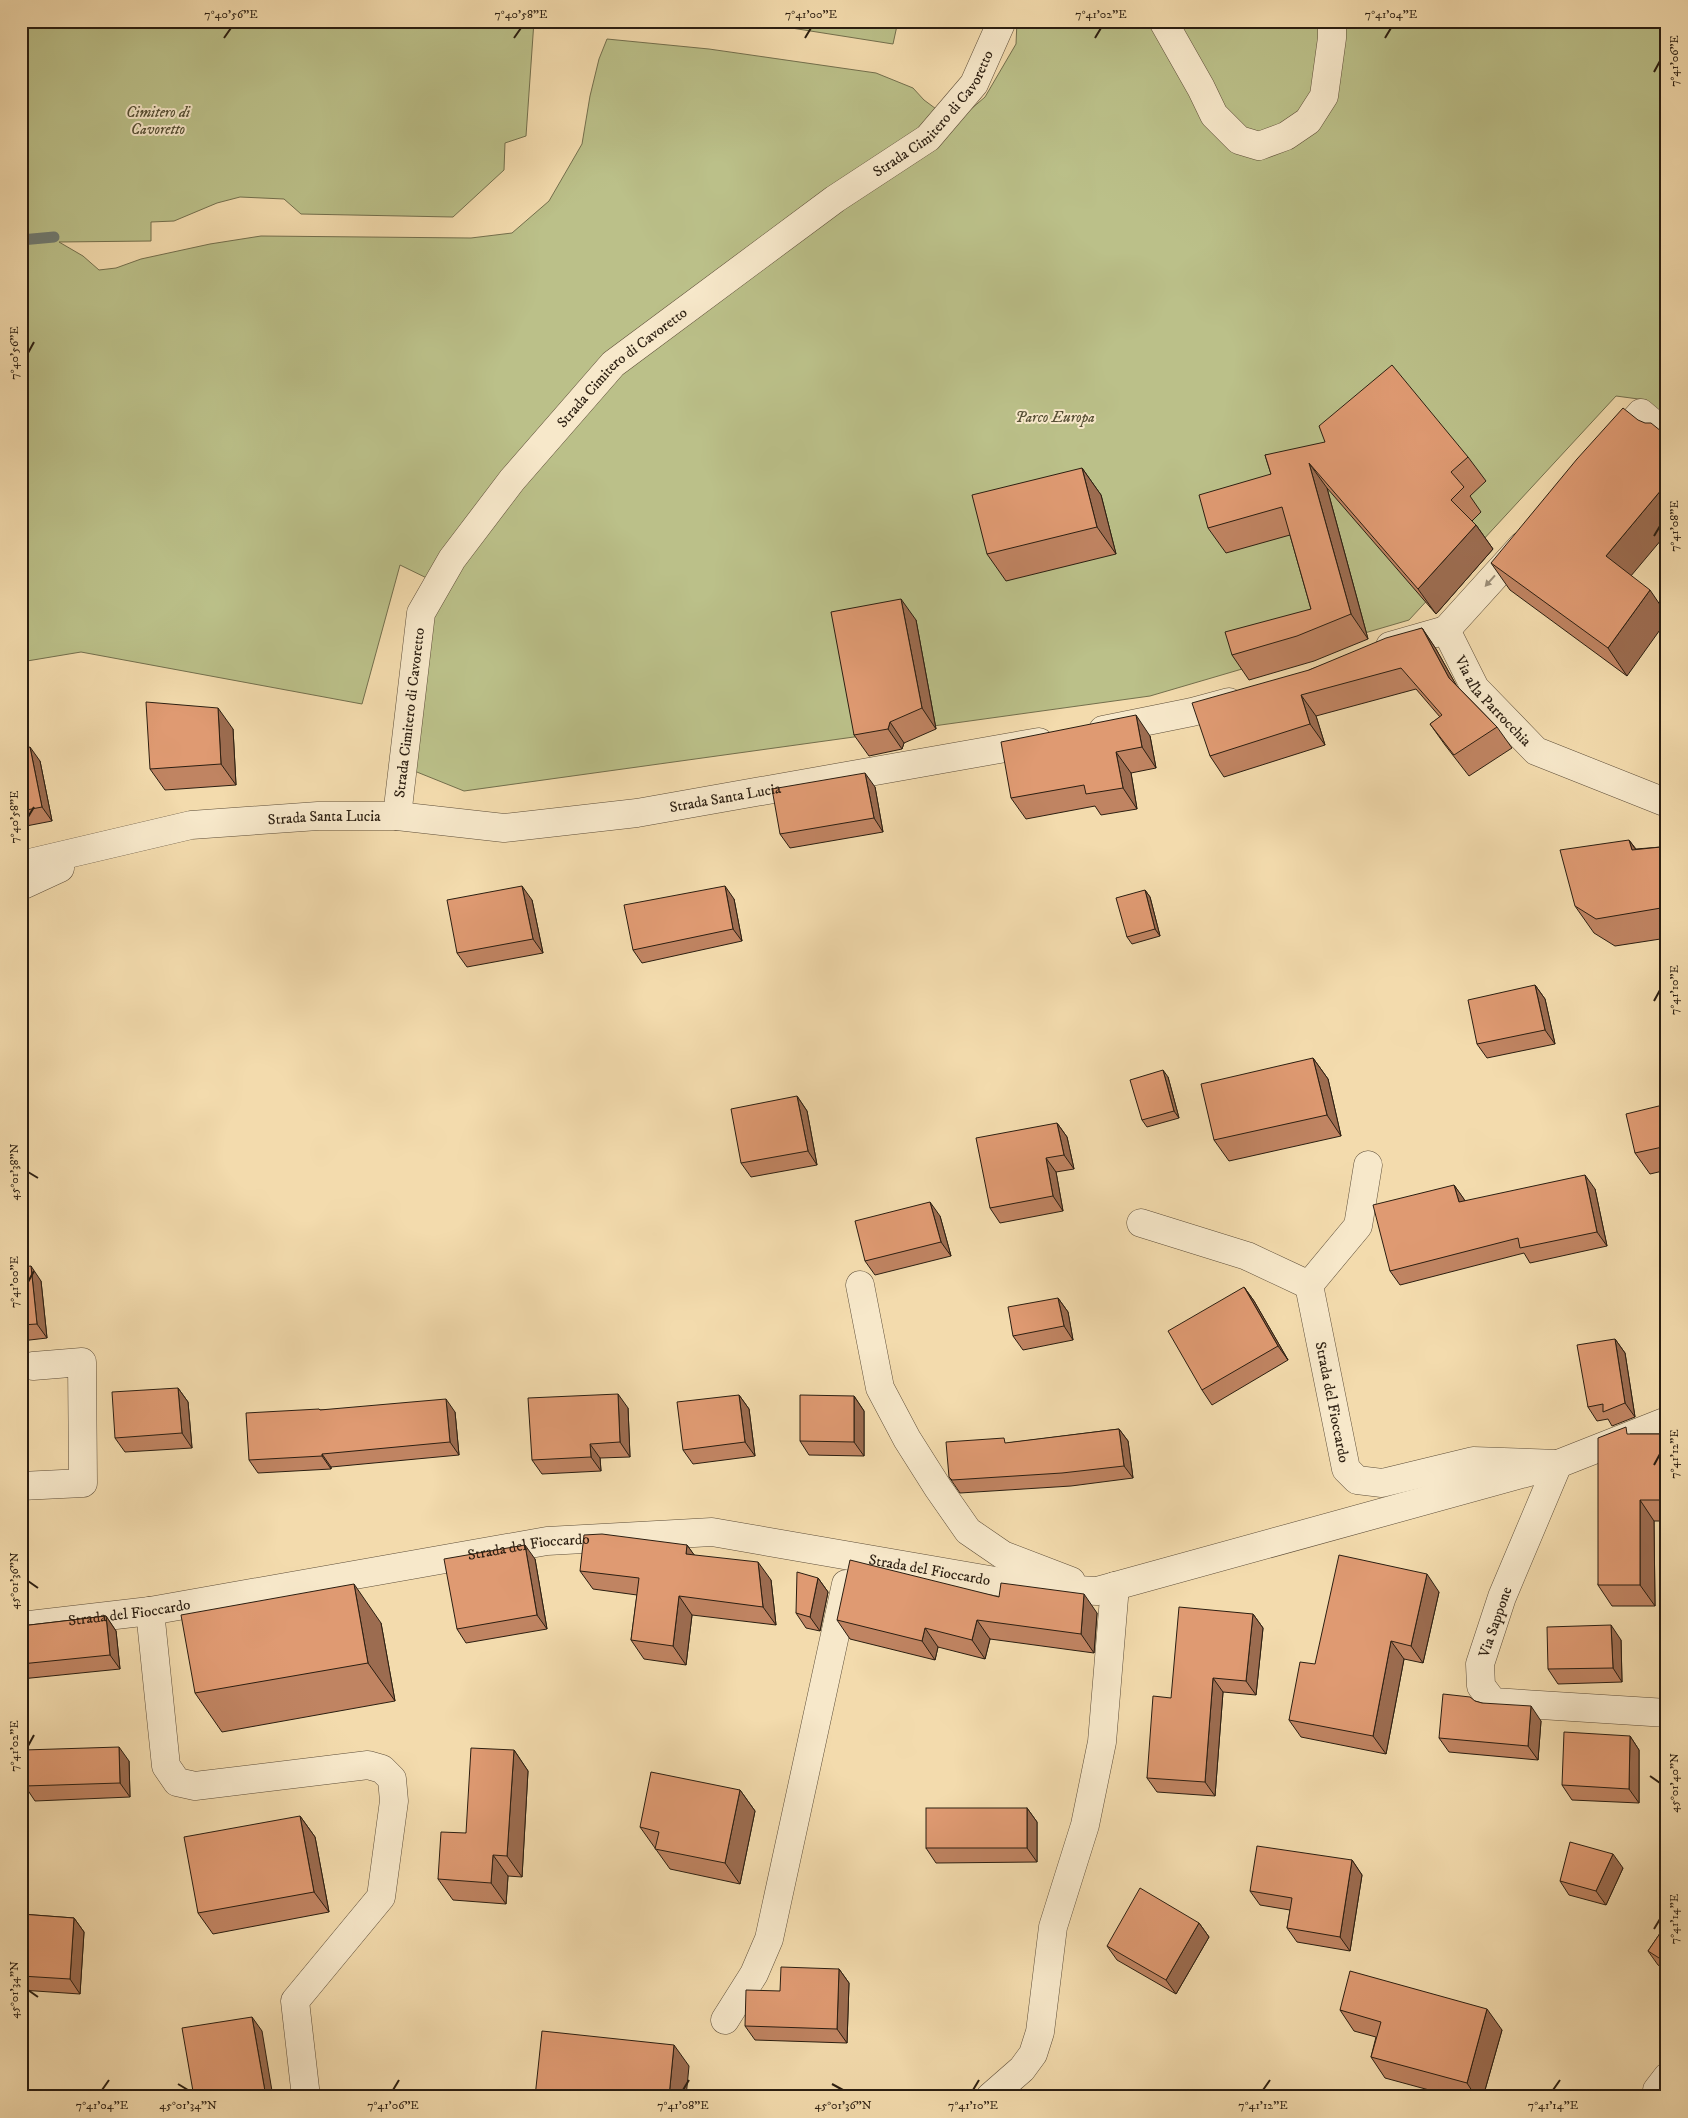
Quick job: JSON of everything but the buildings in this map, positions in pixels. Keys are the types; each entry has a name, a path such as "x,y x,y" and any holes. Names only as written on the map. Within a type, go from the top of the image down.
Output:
{"street":[{"name":"Strada Cimitero di Cavoretto","path":"397,816 421,613 452,559 512,480 612,364 835,199 928,138 974,84 1002,21"},
{"path":"1163,21 1214,115 1239,140 1259,146 1286,136 1308,121 1324,96 1332,38 1332,21"},
{"path":"1596,464 1641,413 1667,435"},
{"path":"1370,655 1396,644 1446,630 1538,528"},
{"name":"Via alla Parrocchia","path":"1446,630 1475,688 1536,752 1667,803"},
{"name":"Strada Santa Lucia","path":"21,865 192,825 318,816 397,816 504,828 637,813 1071,736 1192,712 1256,694"},
{"path":"21,886 113,842"},
{"path":"1141,1223 1247,1256 1309,1285 1358,1226 1368,1164"},
{"name":"Strada del Fioccardo","path":"860,1285 880,1388 907,1439 968,1531 1004,1555 1106,1588"},
{"name":"Strada del Fioccardo","path":"1309,1285 1346,1469 1357,1480 1382,1484 1473,1461 1558,1464"},
{"path":"21,1486 83,1483 82,1362 33,1366"},
{"name":"Strada del Fioccardo","path":"21,1626 150,1611 547,1541 712,1532 1035,1588 1106,1588 1558,1464 1667,1421"},
{"name":"Via Sappone","path":"1558,1464 1502,1597 1480,1664 1481,1686 1493,1702 1667,1713"},
{"path":"725,2020 754,1974 769,1939 852,1556"},
{"path":"990,2097 1022,2069 1033,2054 1040,2032 1053,1927 1085,1825 1102,1742 1106,1588"},
{"path":"150,1611 166,1766 178,1782 195,1786 368,1765 382,1769 392,1779 394,1801 381,1897 295,2001 306,2097"},
{"path":"1658,2097 1657,2090 1667,2077"}],"green space":[{"path":"21,21 534,21 526,136 505,143 504,170 453,217 301,214 284,199 240,197 217,203 174,221 151,222 151,241 59,242 83,256 99,270 116,268 141,259 210,244 261,236 471,238 512,233 549,201 582,144 590,96 599,59 607,39 709,49 876,73 913,88 924,100 955,123 985,97 1016,44 1017,21 1667,21 1667,417 1646,400 1616,396 1409,620 1150,696 464,791 397,764 437,583 400,565 362,704 81,652 21,662"},
{"path":"747,21 898,21 893,44"}],"waterway":[{"path":"21,240 54,237"}],"park label":[{"name":"Cimitero di Cavoretto","path":"158,120"},
{"name":"Parco Europa","path":"1055,417"}]}
